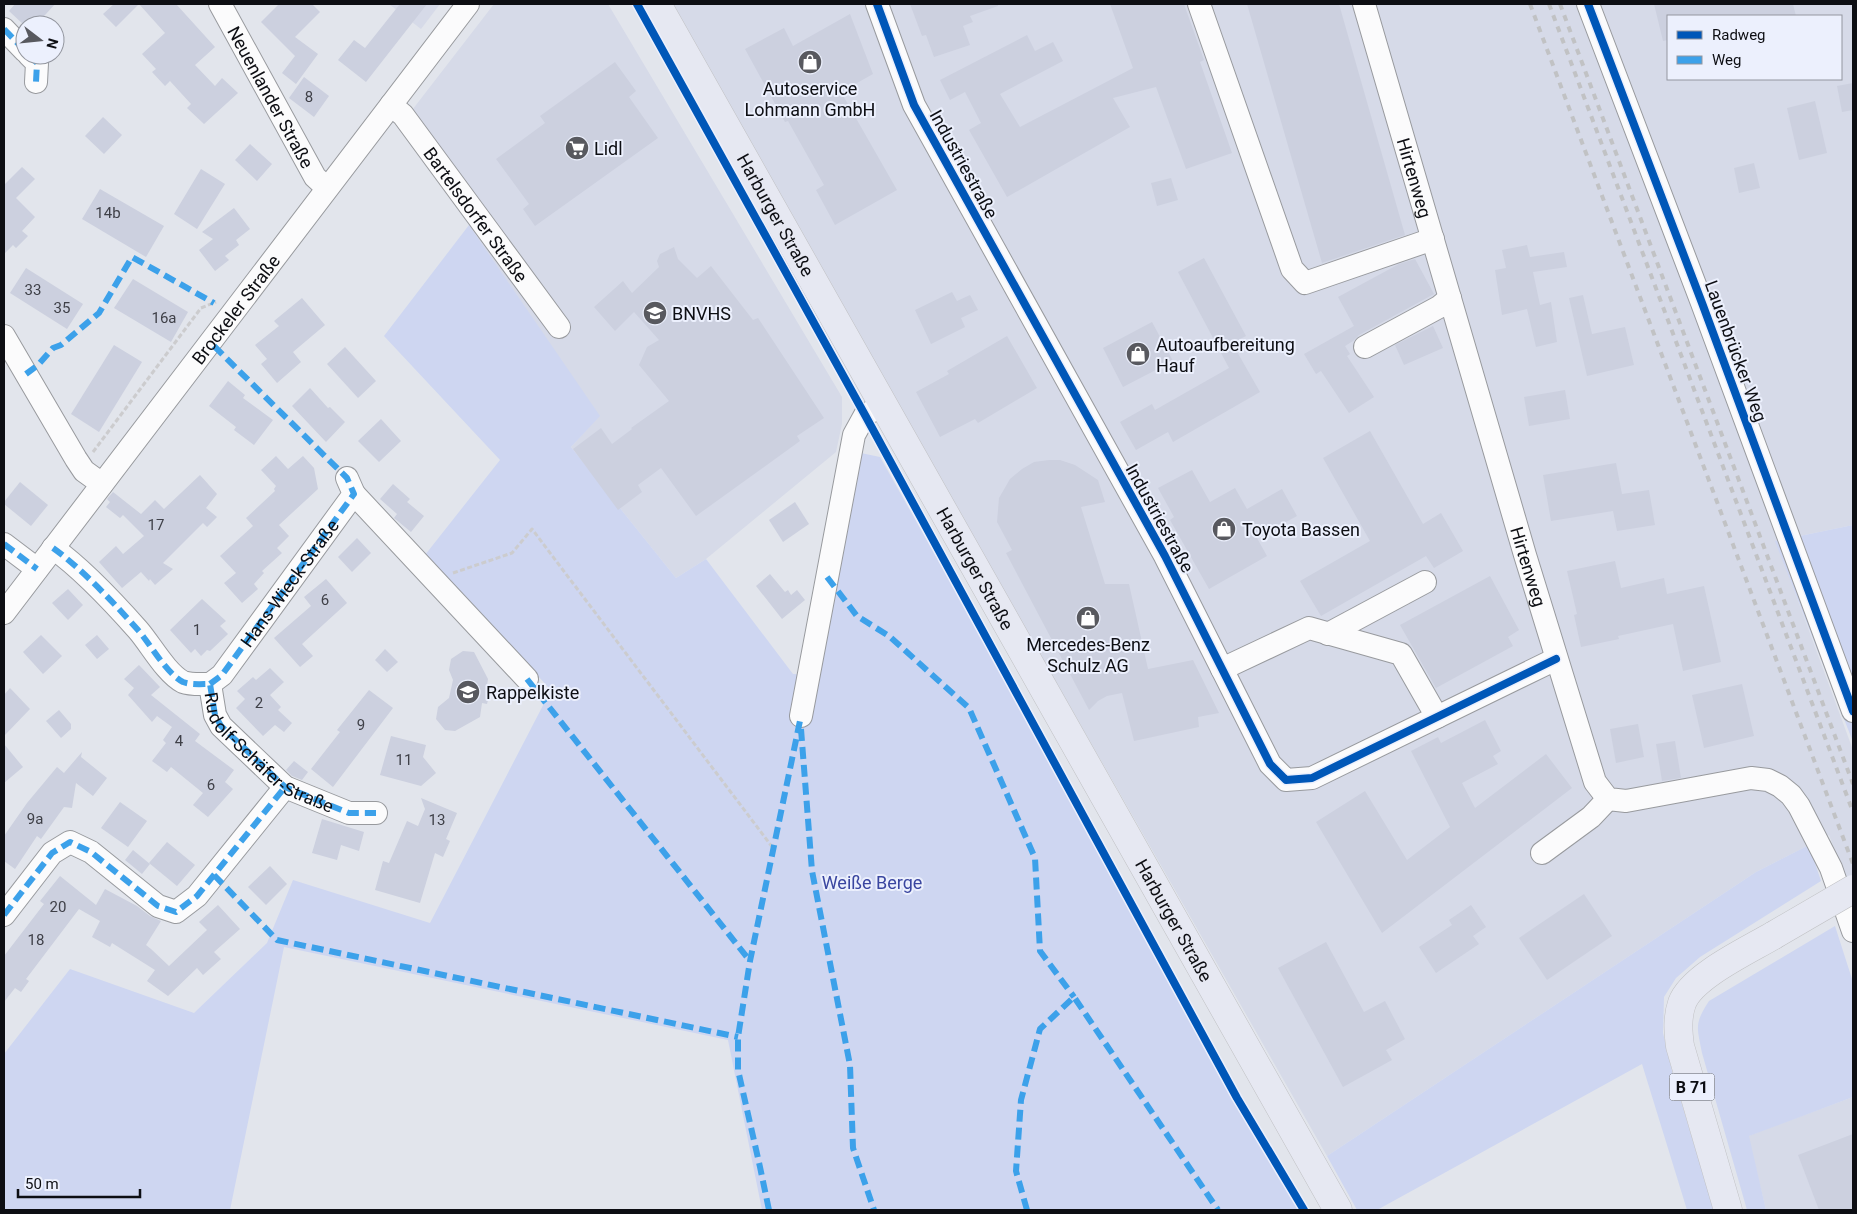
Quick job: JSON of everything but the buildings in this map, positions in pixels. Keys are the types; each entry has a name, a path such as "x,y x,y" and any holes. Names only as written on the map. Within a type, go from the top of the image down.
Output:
{"main road":[{"name":"Harburger Straße","path":"657,4 1338,1210"},
{"name":"B 71","path":"1728,1210 1680,1046 1677,1024 1682,1002 1694,986 1710,972 1853,889"}],"street":[{"name":"Neuenlander Straße","path":"220,4 315,177 327,188"},
{"name":"Brockeler Straße","path":"4,613 468,4"},
{"name":"Industriestraße","path":"877,4 914,105 1165,556 1270,764 1286,780 1312,778 1556,658"},
{"path":"1199,4 1292,269 1305,283 1433,239"},
{"name":"Hirtenweg","path":"1364,4 1556,658 1595,782 1608,799"},
{"name":"Lauenbrücker Weg","path":"1588,4 1853,710"},
{"path":"4,29 15,41"},
{"path":"36,82 37,65"},
{"name":"Bartelsdorfer Straße","path":"390,105 403,115 559,326"},
{"path":"1365,347 1439,307 1450,298"},
{"path":"4,336 76,459 84,471 102,484"},
{"path":"801,716 854,435 865,415 883,405"},
{"name":"Hans-Wieck-Straße","path":"210,684 222,675 351,486 434,579"},
{"path":"4,544 37,569"},
{"name":"Rudolf-Schäfer-Straße","path":"53,548 66,558 138,630 174,676 184,682 210,684 215,716 221,726 285,787 349,813 376,813"},
{"path":"434,579 527,679"},
{"path":"1328,634 1425,582"},
{"path":"1222,669 1309,628 1401,654 1437,717"},
{"path":"1542,853 1591,817 1608,799 1626,801 1751,778 1768,780 1780,786 1791,795 1799,806 1831,868 1853,931"},
{"path":"4,915 52,853 70,842 91,852 158,906 176,912 197,896 285,787"}],"path":[{"path":"434,579 512,553 532,529 773,848"}],"shaded area":[{"path":"389,4 440,4 421,29"},
{"path":"494,4 608,4 842,397 842,424 836,452 706,559 676,578 571,447 599,416 469,225 399,127"},
{"path":"673,4 1853,4 1853,525 1776,541 1853,750 1853,898 1829,835 1756,872 1327,1156 895,400"},
{"path":"1853,1097 1853,1210 1766,1210 1748,1136"}],"green space":[{"name":"Weiße Berge","path":"469,225 600,416 571,447 676,578 706,559 793,674 814,675 856,452 880,457 1304,1210 762,1210 728,1040 284,947 230,1210 4,1210 4,1054 70,969 194,1013 267,943 293,880 430,923 551,690 425,555 500,460 384,336"},
{"path":"1853,525 1853,742 1775,541"},
{"path":"1809,845 1821,881 1700,957 1676,978 1664,997 1663,1033 1673,1075 1714,1210 1687,1210 1642,1064 1377,1210 1357,1210 1327,1156 1756,872"},
{"path":"1835,926 1853,982 1853,1097 1749,1136 1766,1210 1747,1210 1702,1053 1698,1031 1699,1021 1709,1001"}],"railway":[{"path":"1530,4 1853,864"},
{"path":"1549,4 1853,812"},
{"path":"1560,4 1853,784"}],"marked path":[{"path":"4,29 15,41"},
{"path":"36,82 37,65"},
{"path":"26,374 38,365 53,348 61,345 99,313 132,257 214,303"},
{"path":"210,342 347,478 354,494 222,675 210,684"},
{"path":"4,544 37,569"},
{"path":"53,548 108,598 138,630 165,666 177,678 189,684 210,684 215,715 221,726 285,787 349,813 376,813"},
{"path":"827,577 857,616 889,636 969,708 1035,858 1040,951 1074,997"},
{"path":"527,679 750,961"},
{"path":"769,1210 738,1070 738,1037 750,961 801,716"},
{"path":"801,729 812,871 850,1065 853,1148 874,1210"},
{"path":"4,915 52,853 70,842 91,852 158,906 176,912 197,896 285,787"},
{"path":"214,875 277,940 738,1037"},
{"path":"1027,1210 1016,1171 1021,1100 1040,1029 1074,997 1218,1210"}],"cycle path":[{"path":"637,4 865,415 1237,1098 1304,1210"},
{"path":"877,4 914,105 1165,556 1270,764 1286,780 1312,778 1556,659"},
{"path":"1588,4 1702,303 1853,711"}],"place":[{"name":"Autoservice Lohmann GmbH","path":"810,62"},
{"name":"Lidl","path":"577,148"},
{"name":"BNVHS","path":"655,313"},
{"name":"Autoaufbereitung Hauf","path":"1138,354"},
{"name":"Toyota Bassen","path":"1224,529"},
{"name":"Mercedes-Benz Schulz AG","path":"1088,618"},
{"name":"Rappelkiste","path":"468,692"}]}
